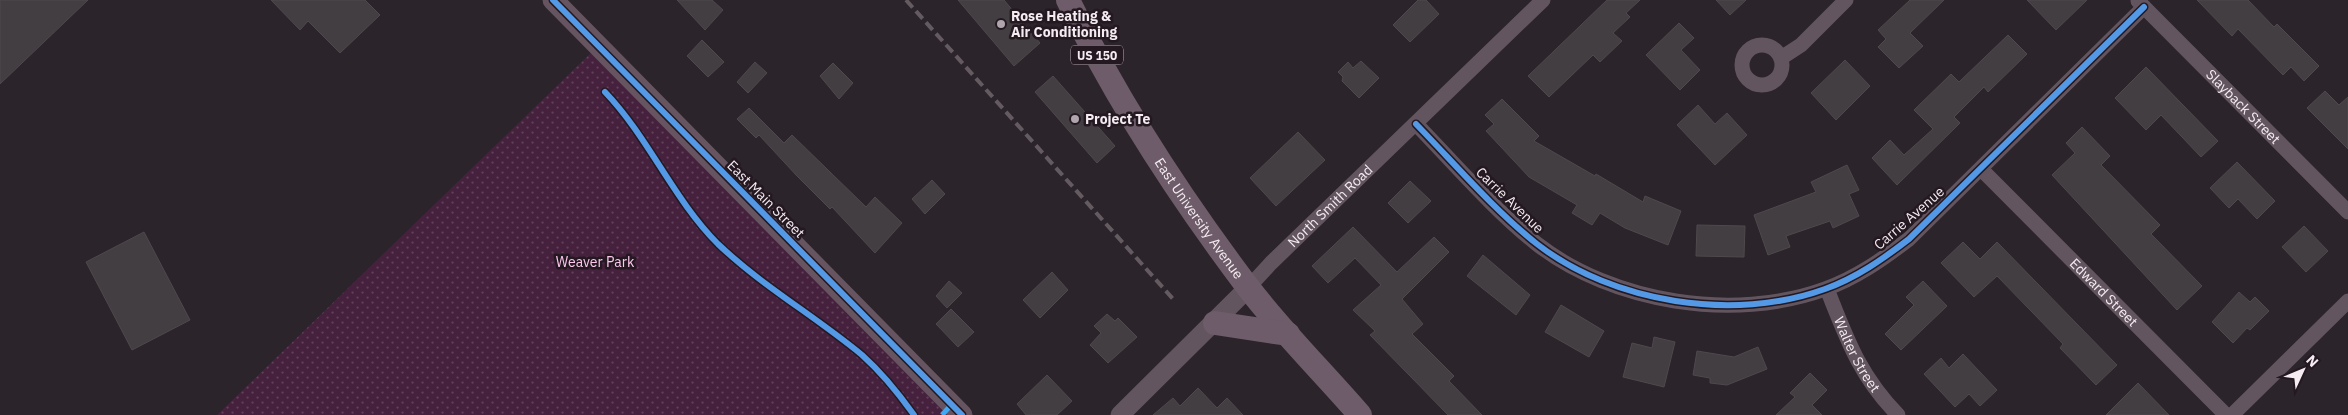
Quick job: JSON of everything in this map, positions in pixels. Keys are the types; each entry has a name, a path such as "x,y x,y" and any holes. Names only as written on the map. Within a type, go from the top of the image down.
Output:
{"main road":[{"name":"East Main Street","path":"553,0 962,415"},
{"name":"East University Avenue","path":"1068,0 1125,105 1161,163 1248,288 1360,415"},
{"path":"1215,322 1288,334"}],"street":[{"name":"North Smith Road","path":"1120,415 1215,322 1271,263 1543,0"},
{"path":"1780,58 1801,45 1846,0"},
{"name":"Carrie Avenue","path":"1416,124 1517,226 1561,260 1595,277 1670,301 1744,306 1780,302 1827,289 1856,275 1894,250 1982,169 2140,4"},
{"name":"Slayback Street","path":"2140,4 2348,212"},
{"name":"Edward Street","path":"1982,169 2226,415"},
{"name":"Walter Street","path":"1827,289 1852,354 1864,374 1898,415"},
{"path":"2232,415 2348,301"}],"green space":[{"name":"Weaver Park","path":"597,47 956,415 217,415"}],"building":[{"path":"0,0 88,0 0,84"},
{"path":"271,0 365,0 380,15 340,53 308,21 300,30"},
{"path":"677,0 712,0 723,10 705,30"},
{"name":"Rose Heating & Air Conditioning","path":"958,0 1004,0 1040,43 1014,66"},
{"path":"1418,0 1426,0 1439,14 1410,42 1393,25"},
{"path":"1607,0 1640,0 1626,13 1630,17 1613,33 1622,41 1600,62 1593,55 1549,97 1528,76"},
{"path":"1716,0 1746,0 1730,15"},
{"path":"1910,0 1944,0 1910,33 1923,46 1899,68 1878,47 1886,39 1878,30"},
{"path":"2027,0 2087,0 2056,30"},
{"path":"2197,0 2248,0 2274,27 2277,24 2319,66 2304,81 2291,67 2283,75 2238,29 2232,36"},
{"path":"1679,23 1694,38 1681,50 1700,70 1680,90 1646,55"},
{"path":"2008,35 2027,54 1988,92 1984,87 1954,117 1960,123 1897,185 1872,158 1890,140 1904,155 1933,129 1914,110 1951,74 1959,82"},
{"path":"702,40 724,62 708,77 687,56"},
{"path":"1845,60 1870,86 1836,120 1811,93"},
{"path":"1361,61 1379,78 1359,98 1342,81 1343,77 1338,72 1348,62 1353,68"},
{"path":"755,62 767,73 748,93 737,82"},
{"path":"833,63 853,83 839,99 820,76"},
{"path":"2146,67 2218,141 2201,157 2161,115 2146,130 2115,98"},
{"name":"Project Te","path":"1053,76 1115,146 1097,163 1035,92"},
{"path":"2325,91 2339,105 2348,97 2348,149 2307,108"},
{"path":"1502,99 1539,136 1534,141 1643,202 1645,196 1681,211 1668,245 1625,228 1600,213 1592,225 1572,213 1577,205 1529,177 1486,131 1494,124 1485,115"},
{"path":"1698,105 1715,124 1727,113 1747,135 1715,165 1677,125"},
{"path":"749,108 784,143 792,135 866,207 875,197 902,223 875,253 832,207 830,209 797,176 759,135 756,138 737,119"},
{"path":"2082,127 2110,156 2101,165 2160,225 2151,234 2202,286 2177,310 2052,175 2075,153 2066,143"},
{"path":"1298,132 1325,160 1276,206 1250,178"},
{"path":"2237,162 2275,201 2257,219 2238,199 2229,208 2210,188"},
{"path":"1847,165 1859,190 1849,194 1859,216 1833,228 1830,221 1786,236 1790,247 1768,255 1754,215 1816,192 1811,182"},
{"path":"932,180 945,194 925,214 912,199"},
{"path":"1410,181 1431,201 1408,223 1388,203"},
{"path":"1697,225 1745,226 1744,257 1696,256"},
{"path":"2304,226 2328,251 2306,272 2282,247"},
{"path":"1353,227 1397,272 1434,237 1449,252 1402,299 1423,324 1412,334 1454,376 1449,381 1482,415 1448,415 1370,335 1375,331 1353,310 1381,285 1355,258 1328,283 1312,266"},
{"path":"144,232 190,320 132,350 86,262"},
{"path":"1963,242 1980,259 1997,242 2117,365 2096,385 2060,348 2063,344 1997,276 1974,297 1941,263"},
{"path":"1483,255 1530,295 1516,315 1467,276"},
{"path":"1052,272 1068,290 1040,318 1023,300"},
{"path":"949,281 962,293 947,308 936,296"},
{"path":"1923,281 1947,306 1901,350 1885,334 1914,305 1906,297"},
{"path":"2239,292 2250,302 2255,297 2269,311 2250,330 2247,328 2233,343 2212,322"},
{"path":"1561,305 1604,331 1589,357 1545,332"},
{"path":"951,309 974,332 958,347 936,324"},
{"path":"1107,314 1115,321 1118,318 1137,337 1108,363 1090,345 1101,333 1094,326"},
{"path":"1654,337 1675,342 1664,387 1623,377 1632,343 1652,348"},
{"path":"1758,347 1767,369 1727,385 1710,383 1710,378 1693,375 1697,351 1734,357"},
{"path":"1963,354 1997,390 1980,406 1969,394 1955,407 1924,374 1941,358 1949,368"},
{"path":"1810,373 1827,390 1812,405 1822,415 1776,415 1795,397 1790,393"},
{"path":"1047,375 1072,401 1057,415 1026,415 1017,404"},
{"path":"2138,383 2169,415 2106,415"},
{"path":"1198,388 1217,408 1227,398 1243,415 1153,415 1173,398 1180,406"}],"railway":[{"path":"906,0 1174,300"}],"marked path":[{"path":"942,415 952,404"}],"cycle path":[{"path":"553,0 962,415"},
{"path":"1416,124 1521,231 1567,264 1601,281 1638,293 1675,301 1714,305 1752,304 1790,299 1825,289 1858,274 1909,239 2144,7"},
{"path":"605,92 635,129 688,208 718,244 752,274 862,355 890,384 914,415"}],"place":[{"name":"Rose Heating & Air Conditioning","path":"1001,24"},
{"name":"Project Te","path":"1075,119"}]}
